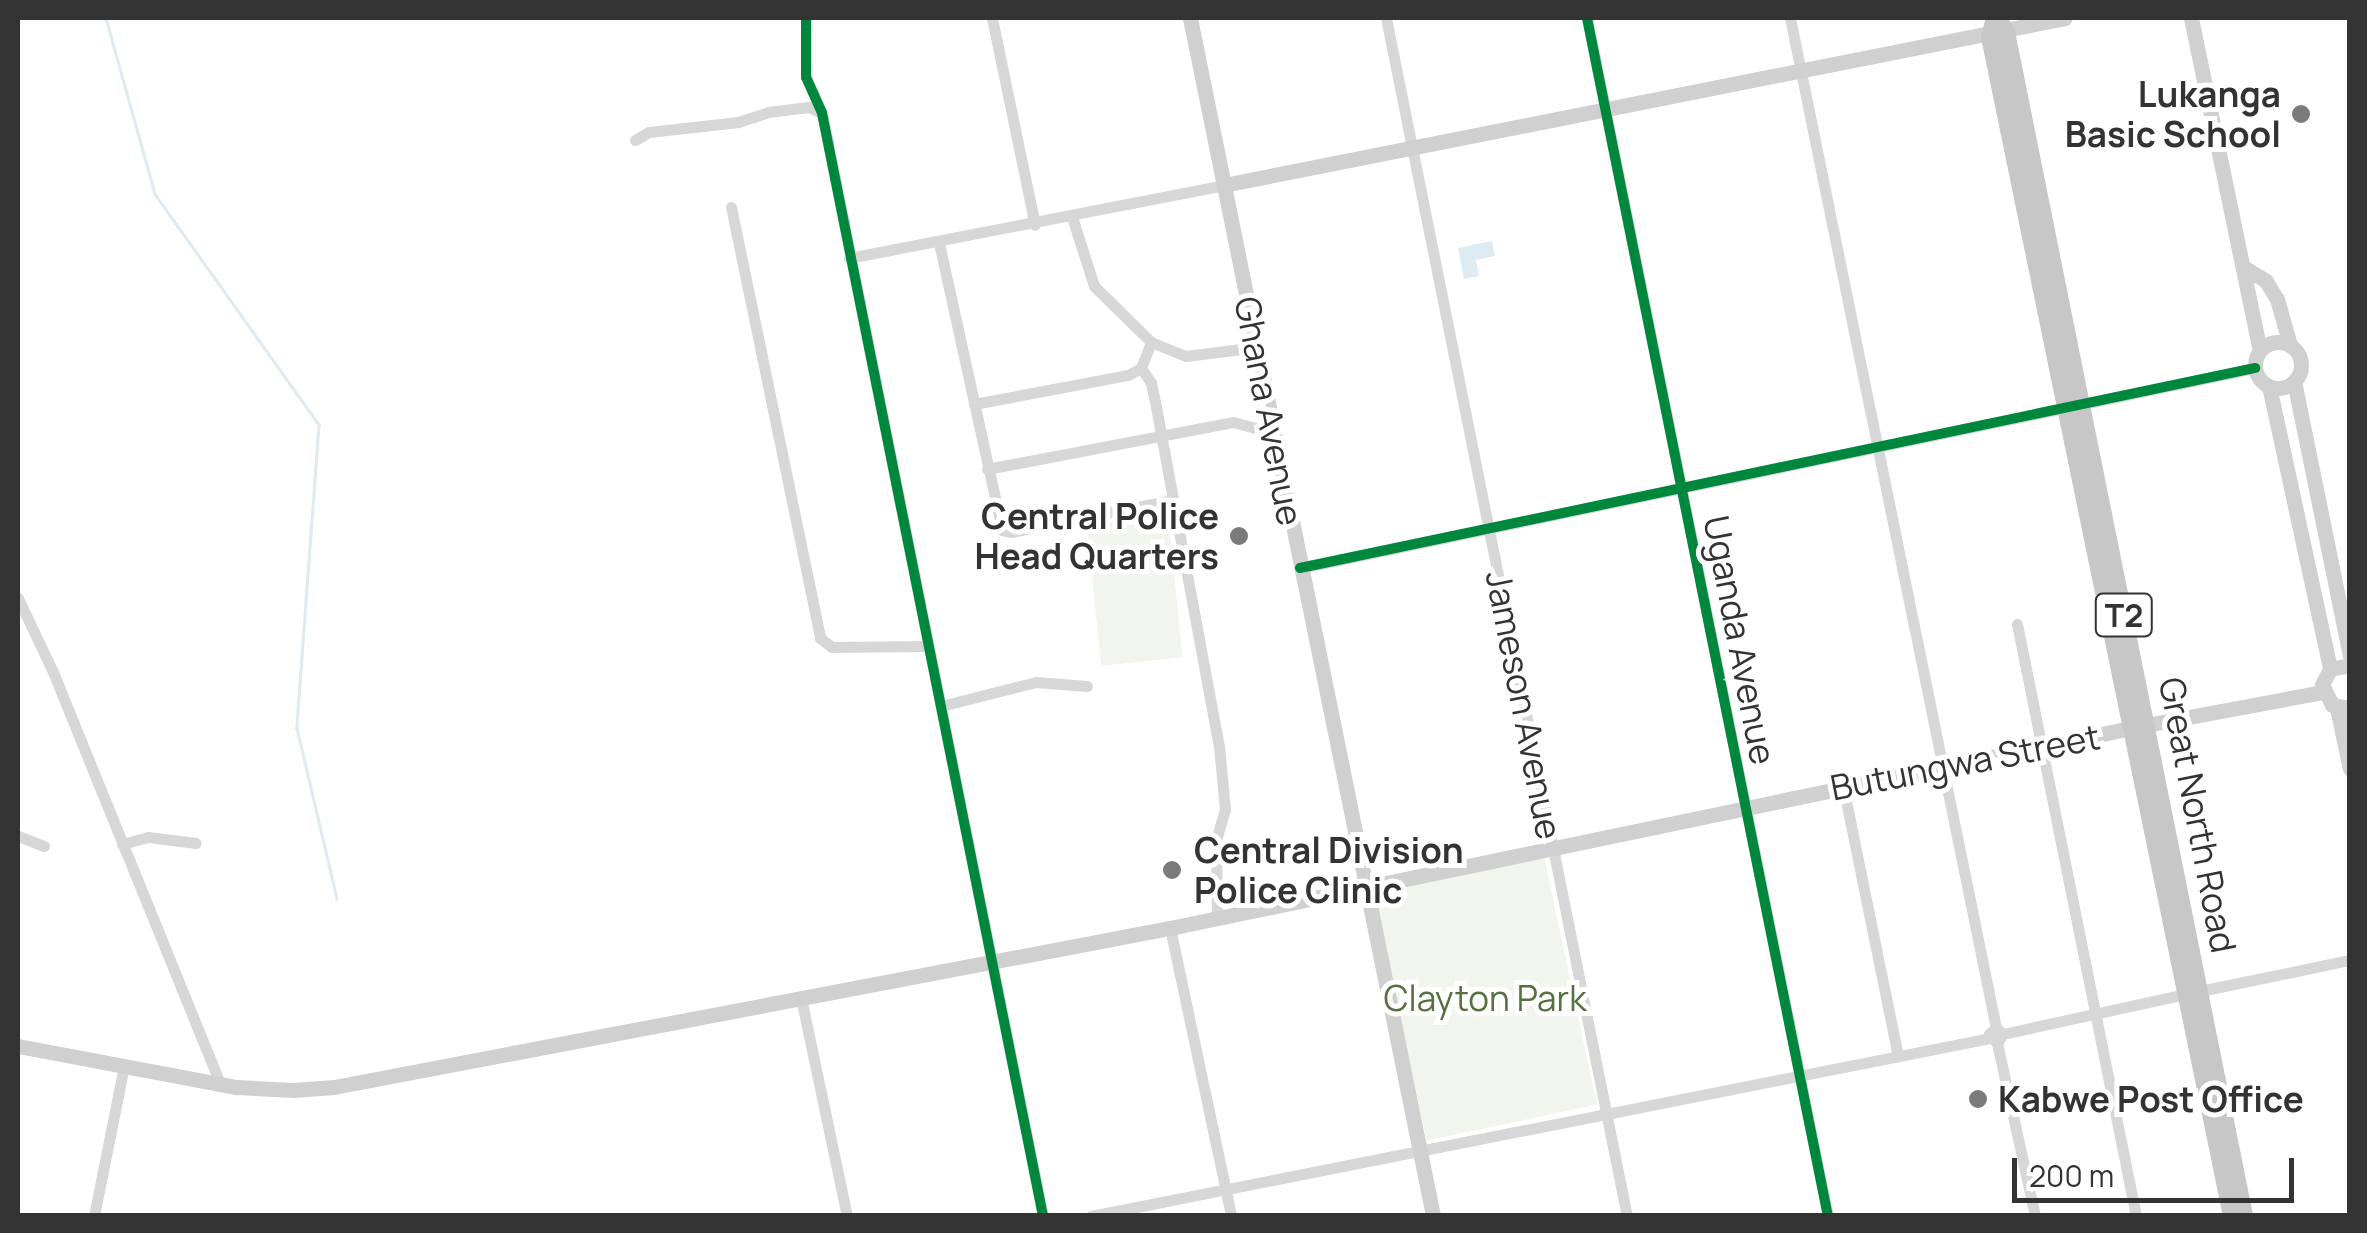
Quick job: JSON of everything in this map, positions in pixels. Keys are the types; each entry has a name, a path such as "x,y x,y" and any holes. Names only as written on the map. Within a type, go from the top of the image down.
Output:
{"highway":[{"name":"Great North Road","path":"1997,24 2138,727 2244,1216"},
{"name":"Great North Road","path":"2193,992 2232,1216"}],"main road":[{"name":"Ghana Avenue","path":"1190,18 1433,1216"},
{"path":"1224,184 1801,70 1997,24 2065,18"},
{"path":"2191,18 2260,350 2255,368 2269,386 2330,669 2322,692 2343,708 2350,768"},
{"path":"2243,267 2266,281 2277,299 2290,346 2300,363 2294,382 2350,656"},
{"path":"2260,350 2272,342 2290,346"},
{"path":"2269,386 2282,388 2294,382"},
{"path":"2284,458 2309,453"},
{"path":"2330,669 2350,665"},
{"name":"Butungwa Street","path":"18,1046 220,1084 293,1090 334,1087 1170,928 1553,850 1746,806 2322,692"}],"street":[{"path":"806,18 806,76 822,113 1043,1216"},
{"path":"992,18 1035,225"},
{"name":"Jameson Avenue","path":"1386,18 1628,1216"},
{"name":"Uganda Avenue","path":"1586,18 1828,1216"},
{"path":"1790,18 2035,1216"},
{"path":"635,140 649,132 738,122 768,112 809,108 822,113"},
{"path":"849,258 1035,225 1224,184"},
{"path":"731,208 820,638 832,647 928,646"},
{"path":"1072,217 1094,286 1151,342 1186,356 1256,347"},
{"path":"940,243 987,469 1000,525 1006,532 1174,500"},
{"path":"974,404 1128,376 1140,368 1151,342"},
{"path":"1140,368 1151,383 1219,746 1225,809 1216,840 1217,917"},
{"path":"1300,568 2255,368"},
{"path":"987,469 1233,422 1260,430 1273,426"},
{"path":"18,598 53,672 220,1084"},
{"path":"2017,624 2136,1216"},
{"path":"942,706 1036,682 1087,686"},
{"path":"1844,786 1898,1056"},
{"path":"18,836 44,846"},
{"path":"122,844 148,837 196,842"},
{"path":"1170,928 1231,1216"},
{"path":"1092,1216 1898,1056 2350,960"},
{"path":"800,998 847,1216"},
{"path":"94,1216 124,1066"}],"green space":[{"path":"1168,516 1183,657 1101,666 1086,525"},
{"name":"Clayton Park","path":"1544,856 1597,1104 1427,1141 1374,892"}],"shaded area":[{"path":"1492,241 1495,256 1476,260 1479,276 1464,279 1458,248"}],"waterway":[{"path":"106,18 155,194 319,425 297,728 337,898"}],"cycle path":[{"path":"806,18 806,77 822,113 1043,1216"},
{"path":"1587,18 1828,1216"},
{"path":"1300,568 2255,368"}],"place":[{"name":"Lukanga Basic School","path":"2301,114"},
{"name":"Central Police Head Quarters","path":"1239,536"},
{"name":"Central Division Police Clinic","path":"1172,870"},
{"name":"Kabwe Post Office","path":"1978,1099"}]}
